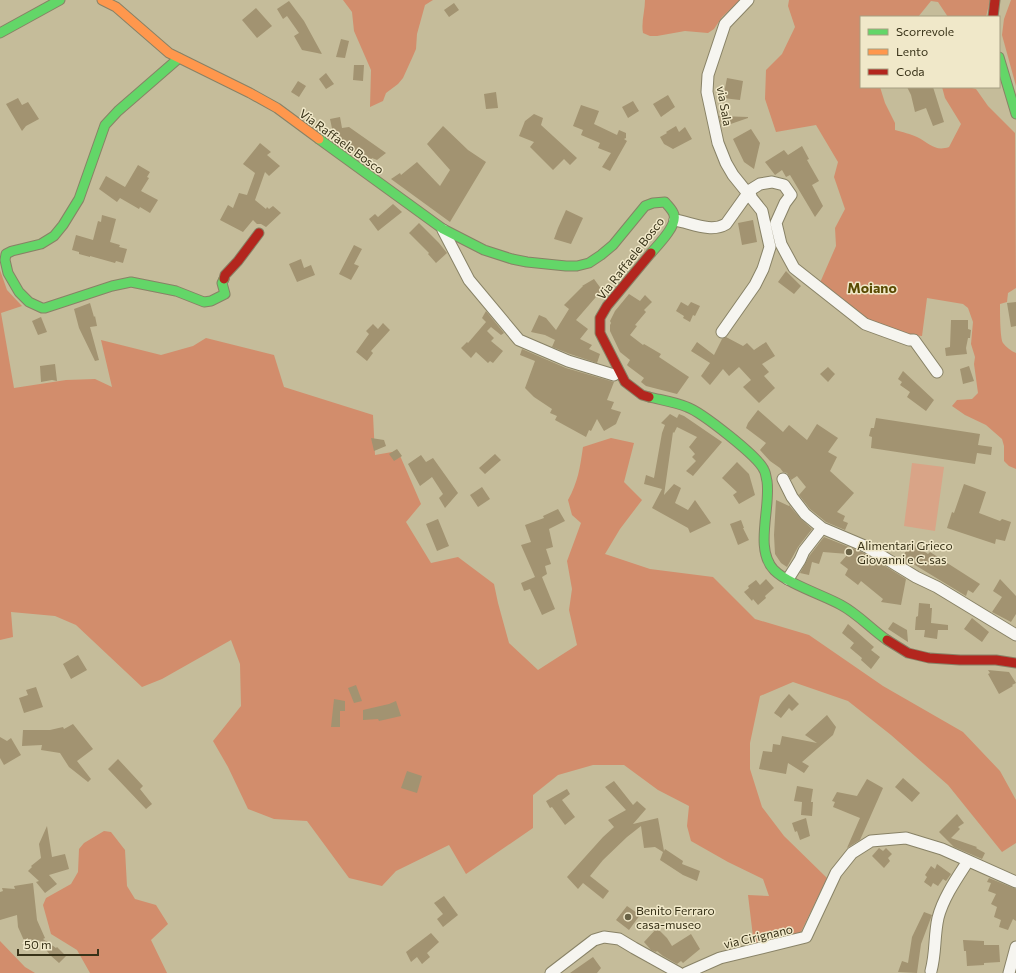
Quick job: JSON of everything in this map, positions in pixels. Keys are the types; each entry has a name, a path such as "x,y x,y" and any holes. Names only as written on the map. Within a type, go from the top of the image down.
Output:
{"street":[{"path":"0,33 60,0"},
{"name":"Via Raffaele Bosco","path":"102,0 116,7 169,53 277,108 443,229 466,243 490,252 524,262 547,265 574,266 589,263 600,256 623,234 646,206 655,202 665,202 675,213 675,220 669,231 607,306 600,318 600,333 625,382 642,395 688,407 720,428 752,455 764,469 767,483 764,535 766,557 774,570 788,579 847,609 885,638 908,653 929,658 996,660 1016,663"},
{"name":"via Sala","path":"722,332 755,285 763,269 770,246 762,211 733,175 726,163 718,143 707,92 708,75 725,24 748,0"},
{"path":"993,16 995,0"},
{"path":"179,58 118,111 105,125 78,199 63,225 54,236 41,244 12,251 6,254 4,260 11,279 27,300 36,307 45,308 112,286 131,282 176,291 204,302 211,301 225,294 222,283 225,275 238,261 259,233"},
{"path":"1000,60 1016,114"},
{"path":"675,220 710,228 722,226 726,224 746,196 760,184 772,182 784,185 791,195 785,203 776,223 782,244 794,268 866,324 909,340 914,340 937,372"},
{"path":"443,229 469,280 519,340 568,361 614,375"},
{"path":"783,479 792,497 805,514 822,528 867,547 1016,635"},
{"path":"788,579 804,551 822,528"},
{"name":"via Cirignano","path":"686,973 720,958 806,938 836,873 852,853 871,841 906,838 942,849 1016,882"},
{"path":"931,971 934,958 938,920 942,906 968,860"},
{"path":"551,973 594,940 604,937 619,939 679,973"},
{"path":"1009,973 1016,947"}],"shaded area":[{"path":"343,0 433,0 425,5 417,34 416,49 403,78 386,93 383,101 370,107 371,70 354,31 352,12"},
{"path":"645,0 740,0 722,17 714,29 708,33 685,31 650,36 643,33 642,25"},
{"path":"789,0 990,0 986,16 947,16 938,2 931,1 919,16 860,16 860,88 880,88 885,103 895,123 895,130 915,136 936,148 949,147 961,124 945,98 942,88 976,89 988,106 1015,133 1016,288 1008,293 1007,302 1000,304 1000,307 1003,343 1016,353 1016,469 1009,466 1004,461 1004,446 1002,439 986,425 965,415 952,406 957,400 972,399 978,393 974,364 975,357 971,344 973,322 968,308 963,304 927,298 922,336 880,332 819,285 836,246 835,228 845,209 834,177 838,162 816,125 776,132 765,99 766,70 782,54 795,27 788,6"},
{"path":"1011,0 1016,0 1016,86 1002,35 1004,19"},
{"path":"0,270 7,290 22,306 1,313 14,388 66,380 95,379 112,387 101,340 161,355 193,346 206,338 274,355 284,387 373,415 375,455 398,451 421,504 406,522 431,563 458,557 494,584 509,643 538,670 577,645 569,610 572,589 567,561 581,523 572,515 568,500 578,475 583,447 611,438 634,443 624,482 642,500 620,529 605,554 650,569 713,577 755,619 809,635 883,686 963,732 1000,771 1016,800 1016,843 1002,852 948,785 891,735 848,701 793,682 760,696 750,743 750,769 762,807 784,836 827,878 799,936 754,945 748,895 769,896 763,879 728,862 691,841 687,826 689,806 658,790 624,765 593,765 558,775 533,795 533,828 466,874 449,845 396,871 382,886 349,878 307,821 274,819 248,809 228,767 213,741 241,706 240,664 231,640 162,679 142,687 76,625 55,616 11,612 13,637 0,640"},
{"path":"912,463 944,467 935,531 904,526"},
{"path":"104,831 111,832 125,850 127,886 135,899 156,905 168,924 151,940 167,973 90,973 77,950 51,934 43,905 46,898 71,884 78,872 79,849 84,843"},
{"path":"0,941 25,967 35,973 0,973"}],"building":[{"path":"289,1 304,21 322,54 302,50 294,36 299,33 287,16 283,19 277,9"},
{"path":"454,3 459,10 449,17 444,10"},
{"path":"256,8 272,26 257,38 242,20"},
{"path":"341,39 349,41 345,58 336,57"},
{"path":"354,65 364,65 363,81 353,80"},
{"path":"326,73 334,84 326,89 319,79"},
{"path":"727,78 743,81 740,100 723,98"},
{"path":"298,81 306,86 299,97 291,92"},
{"path":"908,88 933,88 944,122 933,126 926,108 915,112 911,95"},
{"path":"496,92 498,108 486,109 484,94"},
{"path":"668,95 675,107 661,117 653,104"},
{"path":"18,98 22,105 28,102 39,119 26,126 22,131 6,104"},
{"path":"633,101 639,111 628,118 622,107"},
{"path":"581,105 599,111 594,124 617,135 619,130 626,133 626,138 624,139 627,141 610,171 602,167 611,153 598,148 600,143 581,135 583,130 573,126"},
{"path":"534,114 543,118 541,125 577,158 570,165 564,159 553,170 530,147 534,142 519,136 525,121"},
{"path":"719,116 748,117 748,118 722,127"},
{"path":"340,117 342,128 349,127 386,153 377,160 372,158 369,163 332,136 333,133 330,119"},
{"path":"443,126 468,150 486,162 450,222 391,179 400,173 401,175 417,162 440,186 450,170 427,144"},
{"path":"676,126 679,132 685,127 692,139 673,149 664,144 660,137"},
{"path":"751,129 760,143 754,169 744,162 733,139"},
{"path":"260,143 271,152 267,155 280,166 269,176 265,172 255,200 266,209 267,207 269,209 273,206 281,213 266,227 261,224 257,224 253,220 243,232 220,220 228,205 233,208 239,193 247,195 255,173 243,164"},
{"path":"802,146 809,159 807,160 819,181 812,185 823,206 815,217 790,175 786,177 782,170 775,175 765,162 784,150 788,155"},
{"path":"138,165 150,172 147,177 149,178 141,191 158,200 150,213 140,207 139,209 120,198 117,202 99,189 106,176 125,187"},
{"path":"393,204 402,212 378,231 369,219 375,214 378,217"},
{"path":"566,210 583,218 571,244 554,239"},
{"path":"102,215 116,219 110,242 127,249 123,263 116,261 115,263 90,257 72,250 76,235 93,240 98,221 101,222"},
{"path":"753,220 757,242 742,245 738,223"},
{"path":"419,223 447,253 436,263 428,254 429,253 409,233"},
{"path":"354,245 362,249 354,264 359,266 351,280 339,274"},
{"path":"301,259 304,268 311,265 315,275 297,282 289,264"},
{"path":"786,271 801,286 794,294 778,282"},
{"path":"594,279 602,290 576,320 588,329 580,339 592,345 589,349 600,354 597,363 552,347 555,340 545,335 531,332 539,315 546,318 556,330 569,309 564,305 582,286"},
{"path":"629,294 640,301 645,295 652,302 644,310 646,312 635,325 637,326 630,335 643,345 644,344 661,354 659,357 689,377 677,394 646,386 641,382 644,378 627,365 630,360 620,352 610,331 610,321 615,311"},
{"path":"681,302 688,306 691,302 700,306 690,322 676,311"},
{"path":"1016,302 1016,326 1011,327 1007,303"},
{"path":"90,303 97,326 90,327 99,360 95,361 79,328 74,309"},
{"path":"486,311 504,333 501,335 491,327 487,331 494,338 491,341 503,351 493,363 490,361 488,363 476,352 471,358 461,348 467,342 468,343 486,322 482,318"},
{"path":"41,317 47,332 38,335 32,321"},
{"path":"951,320 968,320 968,329 971,330 966,348 967,354 946,356 945,348 950,347"},
{"path":"383,323 390,330 371,351 373,353 367,361 356,352 369,334 366,331 373,324 378,329"},
{"path":"726,337 743,346 747,343 754,350 766,342 775,356 762,364 769,372 764,376 775,388 759,403 743,387 751,380 739,367 729,376 723,369 710,385 701,376 710,363 691,351 697,342 714,355 722,339"},
{"path":"522,349 566,368 614,382 607,400 614,402 611,409 621,412 616,424 604,431 597,419 586,437 555,420 557,416 550,413 552,409 534,397 525,388 535,361 520,355"},
{"path":"55,364 57,381 52,380 41,382 40,366"},
{"path":"969,366 974,381 963,384 960,369"},
{"path":"828,367 835,374 828,382 820,374"},
{"path":"903,371 934,400 926,411 907,397 910,392 900,385 902,382 898,379"},
{"path":"758,410 783,432 789,425 807,440 817,424 838,438 828,452 837,457 830,471 854,493 837,512 845,516 843,521 848,523 845,530 826,522 810,509 799,495 806,487 797,476 791,480 787,473 783,472 770,461 760,450 766,443 746,428"},
{"path":"670,414 677,418 679,414 684,416 722,442 693,476 686,471 696,461 692,457 695,454 689,447 697,437 677,427 674,433 673,432 664,495 674,484 681,488 675,503 688,510 695,500 711,523 690,533 688,528 652,508 662,489 644,484 646,475 654,478 662,433 665,425 661,423"},
{"path":"876,418 980,434 978,445 992,447 991,455 977,453 975,464 871,448 872,437 869,436 871,428 874,428"},
{"path":"371,438 384,440 386,446 374,451"},
{"path":"397,449 402,456 394,461 389,454"},
{"path":"495,454 501,460 485,474 479,468"},
{"path":"421,455 426,462 433,458 458,493 445,508 439,498 443,494 432,477 420,486 408,464"},
{"path":"737,462 749,474 755,495 739,504 733,495 737,492 722,478"},
{"path":"964,484 986,492 979,513 1000,521 1002,519 1011,522 1005,541 996,539 995,544 947,528"},
{"path":"482,487 490,499 478,507 470,495"},
{"path":"776,500 789,505 812,529 798,547 787,567 781,563 775,554 774,535"},
{"path":"558,509 565,521 549,529 553,547 546,549 551,564 545,566 547,574 542,577 555,609 542,615 530,589 524,591 521,583 535,577 521,545 531,542 525,525 544,518 543,516"},
{"path":"438,519 449,546 437,551 426,524"},
{"path":"741,520 749,540 738,545 730,524"},
{"path":"824,537 864,553 906,579 901,605 881,602 883,599 861,581 858,585 845,575 848,569 840,563 848,554 823,552 819,564 812,562 809,575 800,573 810,555"},
{"path":"912,540 914,540 913,544 928,554 930,552 980,584 973,593 968,590 966,596 910,562 909,565 901,560"},
{"path":"766,579 774,588 758,605 744,592 749,588 748,586 756,580 760,585"},
{"path":"1000,579 1016,596 1016,614 1011,622 992,612 1002,597 993,591"},
{"path":"919,603 930,604 930,608 932,608 931,623 948,625 948,630 938,630 937,639 924,637 925,630 915,630"},
{"path":"972,618 989,632 982,642 964,629"},
{"path":"893,622 907,630 908,642 888,629"},
{"path":"848,624 874,647 871,650 880,657 871,669 861,660 862,658 850,648 854,643 842,633"},
{"path":"78,655 87,670 71,679 63,664"},
{"path":"988,670 1009,672 1016,683 999,694 988,674 990,673"},
{"path":"356,685 362,701 354,703 348,688"},
{"path":"36,687 43,707 24,713 19,698 28,695 26,690"},
{"path":"789,694 799,704 792,711 789,708 781,718 774,713"},
{"path":"334,699 345,701 345,711 340,711 340,727 331,727"},
{"path":"396,701 401,716 379,721 378,719 363,720 363,710"},
{"path":"827,715 836,727 833,735 802,762 809,766 804,773 788,763 786,774 759,769 763,751 772,752 773,744 780,745 782,736 817,743 805,735"},
{"path":"73,724 93,749 77,761 91,779 88,782 69,767 60,753 41,750 42,745 22,746 23,730 50,730 63,727 64,729"},
{"path":"0,737 7,741 11,738 21,755 4,765 0,758"},
{"path":"118,759 143,786 140,789 152,804 146,809 108,769"},
{"path":"407,771 422,776 417,793 401,788"},
{"path":"903,778 920,793 912,802 895,787"},
{"path":"867,779 883,788 860,840 847,848 860,818 833,807 835,802 832,801 837,792 857,796"},
{"path":"614,781 633,805 637,801 646,809 633,824 658,818 664,851 665,849 683,861 682,864 700,871 697,881 683,875 660,860 663,852 655,847 644,848 641,826 603,860 590,876 609,891 603,899 583,883 578,889 567,877 614,827 608,820 626,810 605,787"},
{"path":"797,786 813,789 811,802 813,802 812,816 801,815 802,802 794,801"},
{"path":"567,789 570,794 562,800 575,817 565,825 552,807 550,808 546,801"},
{"path":"957,814 964,823 958,827 960,829 951,838 977,847 976,848 985,853 982,859 954,847 939,832"},
{"path":"806,818 810,836 800,840 792,823"},
{"path":"47,826 52,857 65,854 69,869 49,875 57,884 45,893 36,882 39,881 28,871 32,867 31,866 41,858 39,844"},
{"path":"879,848 883,851 886,848 892,854 888,858 890,861 884,868 872,856"},
{"path":"937,864 951,874 946,881 943,879 938,886 933,883 931,887 924,882 927,877 925,875 931,866 935,869"},
{"path":"989,878 1016,889 1016,921 1013,919 1008,930 999,927 1001,920 994,917 997,907 991,904 996,894 988,891 991,883 987,882"},
{"path":"33,883 37,920 45,938 43,939 56,948 57,947 66,956 59,963 50,955 39,940 26,945 18,927 17,915 0,920 0,892 3,891 2,888 15,889 14,886"},
{"path":"444,896 458,915 443,927 437,919 443,914 434,903"},
{"name":"Benito Ferraro casa-museo","path":"627,906 640,915 629,930 616,920"},
{"path":"924,912 932,915 921,944 917,973 898,972 902,961 908,963 912,937"},
{"path":"657,928 667,938 672,946 691,934 700,949 683,963 681,961 677,964 657,951 651,950 644,942"},
{"path":"431,933 439,942 427,953 430,957 422,964 417,957 411,962 406,952"},
{"path":"963,940 984,941 984,945 999,945 1000,962 967,966 966,951 964,951"},
{"path":"593,957 601,968 597,973 570,973"}],"traffic: fast":[{"path":"0,33 60,0"},
{"path":"179,58 118,111 105,125 79,199 63,225 54,236 41,244 12,251 6,254 5,260 8,273 19,292 29,302 42,308 112,286 131,282 176,291 204,302 211,301 225,294 222,283 224,279"},
{"path":"1000,60 1016,114"},
{"path":"319,139 443,229 484,250 527,262 566,266 577,266 589,263 613,245 645,206 653,203 665,202 673,211 673,224 670,230 651,253"},
{"path":"649,397 678,404 694,411 741,445 760,463 765,473 768,492 764,528 765,551 768,561 774,570 788,580 834,601 847,609 887,640"}],"traffic: slow":[{"path":"102,0 116,7 169,53 277,108 319,139"}],"traffic: jam":[{"path":"993,16 995,0"},
{"path":"224,279 225,275 238,261 259,233"},
{"path":"649,397 642,395 625,382 600,333 600,318 607,306 651,253"},
{"path":"887,640 908,653 929,658 996,660 1016,663"}],"place":[{"name":"Alimentari Grieco Giovanni e C. sas","path":"849,552"},
{"name":"Benito Ferraro casa-museo","path":"628,917"}],"district":[{"name":"Moiano","path":"872,287"}]}
